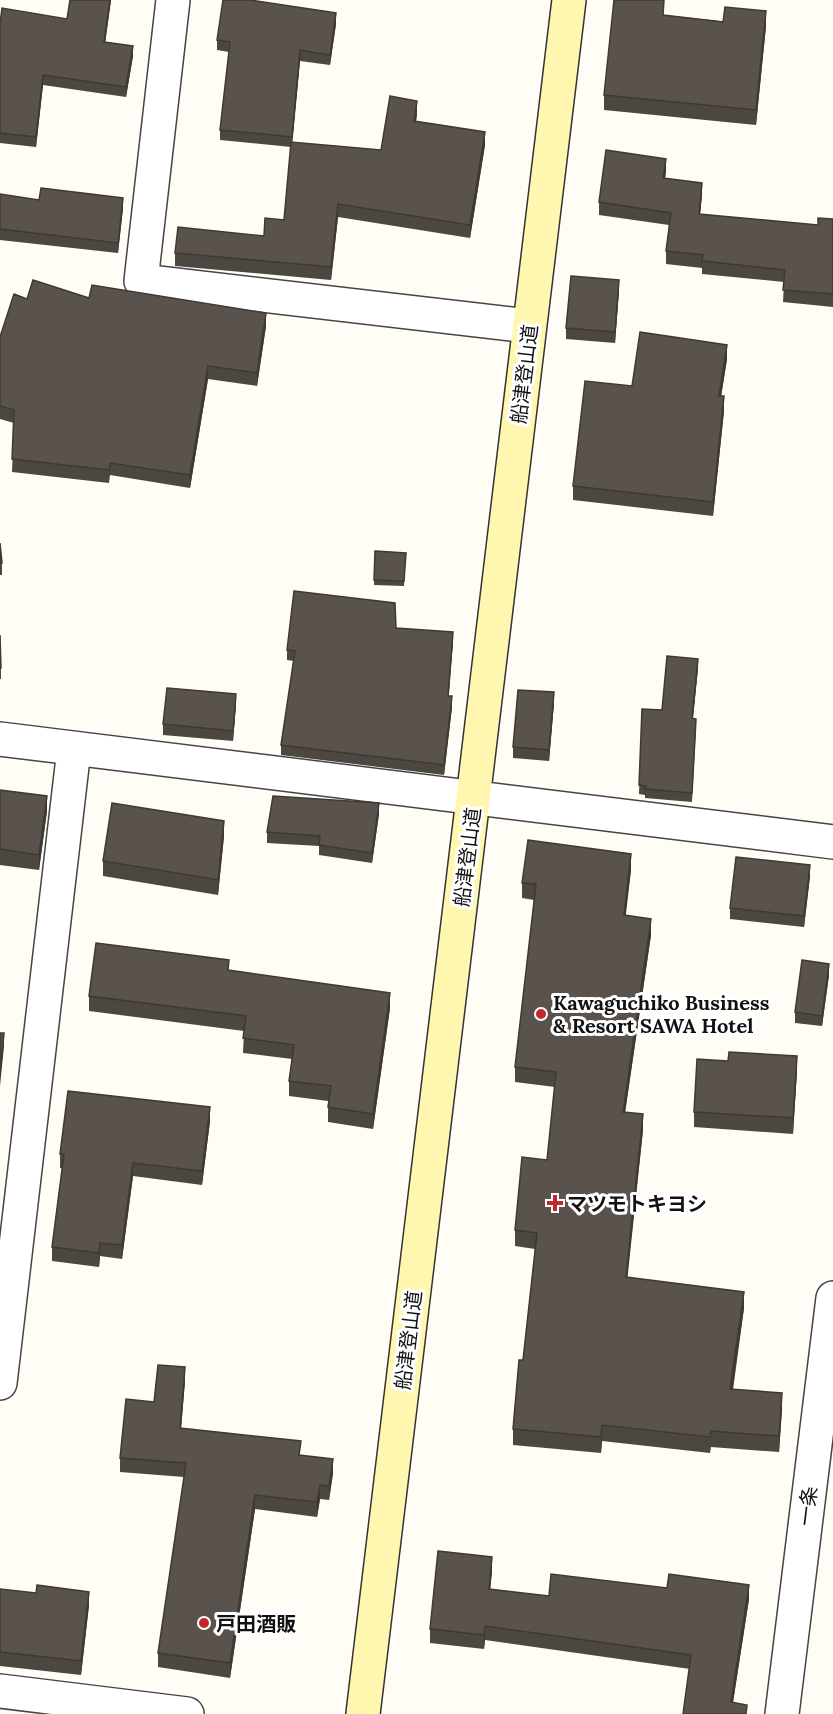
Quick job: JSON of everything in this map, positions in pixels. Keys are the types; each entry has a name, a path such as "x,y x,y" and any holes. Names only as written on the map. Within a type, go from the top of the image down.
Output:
{"street":[{"path":"173,0 141,280 529,326"},
{"name":"船津登山道","path":"363,1714 569,0"},
{"path":"0,740 833,842"},
{"path":"0,1383 75,749"},
{"name":"一条","path":"782,1714 833,1298"},
{"path":"0,1691 187,1714"}],"building":[{"path":"70,0 110,0 104,42 133,46 126,87 43,75 36,137 0,133 2,8 67,19"},
{"path":"223,0 250,0 336,13 330,55 300,50 292,137 220,130 230,42 217,40"},
{"path":"614,0 664,0 663,15 723,22 725,7 766,11 756,110 604,95"},
{"path":"390,96 417,101 414,121 485,132 470,225 338,204 331,267 175,253 178,227 264,236 265,218 284,220 291,142 381,150"},
{"path":"606,150 666,159 663,178 702,183 699,214 818,225 818,218 833,219 833,294 783,290 785,270 702,261 703,255 666,251 671,213 599,202"},
{"path":"41,188 123,198 118,243 0,229 0,194 39,200"},
{"path":"571,276 619,280 615,332 566,328"},
{"path":"33,280 89,298 92,285 266,313 257,373 208,366 190,475 110,463 109,470 12,459 14,410 0,406 0,337 14,294 27,299"},
{"path":"640,332 727,345 719,396 724,396 713,502 573,486 585,381 632,386"},
{"path":"375,551 406,553 404,581 374,580"},
{"path":"294,591 395,603 396,628 453,632 448,696 452,696 444,765 281,745 295,651 287,650"},
{"path":"667,656 698,659 692,718 696,719 692,793 645,789 646,786 639,785 642,709 662,710"},
{"path":"167,688 236,694 233,731 163,724"},
{"path":"518,690 554,692 549,750 513,747"},
{"path":"0,790 47,796 39,855 0,849"},
{"path":"273,796 379,803 372,853 319,845 320,836 267,832"},
{"path":"112,803 224,821 218,880 103,861"},
{"path":"528,840 631,854 624,915 651,919 623,1112 643,1114 626,1277 744,1292 730,1389 782,1393 779,1436 711,1431 710,1437 602,1425 601,1437 513,1429 519,1360 523,1360 537,1233 515,1230 522,1157 547,1160 556,1072 515,1067 536,884 522,883"},
{"path":"736,857 810,865 804,916 730,908"},
{"path":"96,943 229,960 228,970 390,993 373,1114 328,1107 331,1086 289,1081 294,1045 243,1038 246,1016 89,996"},
{"path":"802,960 829,964 822,1016 795,1012"},
{"path":"0,1033 4,1033 0,1073"},
{"path":"729,1052 797,1056 793,1118 694,1112 697,1059 728,1061"},
{"path":"68,1091 210,1107 202,1171 133,1163 122,1245 100,1243 99,1253 52,1247 64,1154 60,1154"},
{"path":"158,1365 185,1367 180,1428 301,1441 299,1455 333,1459 329,1486 320,1485 317,1502 255,1495 230,1663 158,1653 186,1463 120,1458 126,1399 154,1402"},
{"path":"438,1551 492,1557 489,1589 549,1596 551,1574 667,1588 669,1574 749,1585 731,1702 747,1705 746,1714 683,1714 691,1655 485,1626 484,1635 430,1629"},
{"path":"37,1585 89,1592 81,1661 0,1652 0,1589 36,1593"}],"place":[{"name":"Kawaguchiko Business & Resort SAWA Hotel","path":"541,1014"},
{"name":"マツモトキヨシ","path":"555,1203"},
{"name":"戸田酒販","path":"204,1623"}]}
